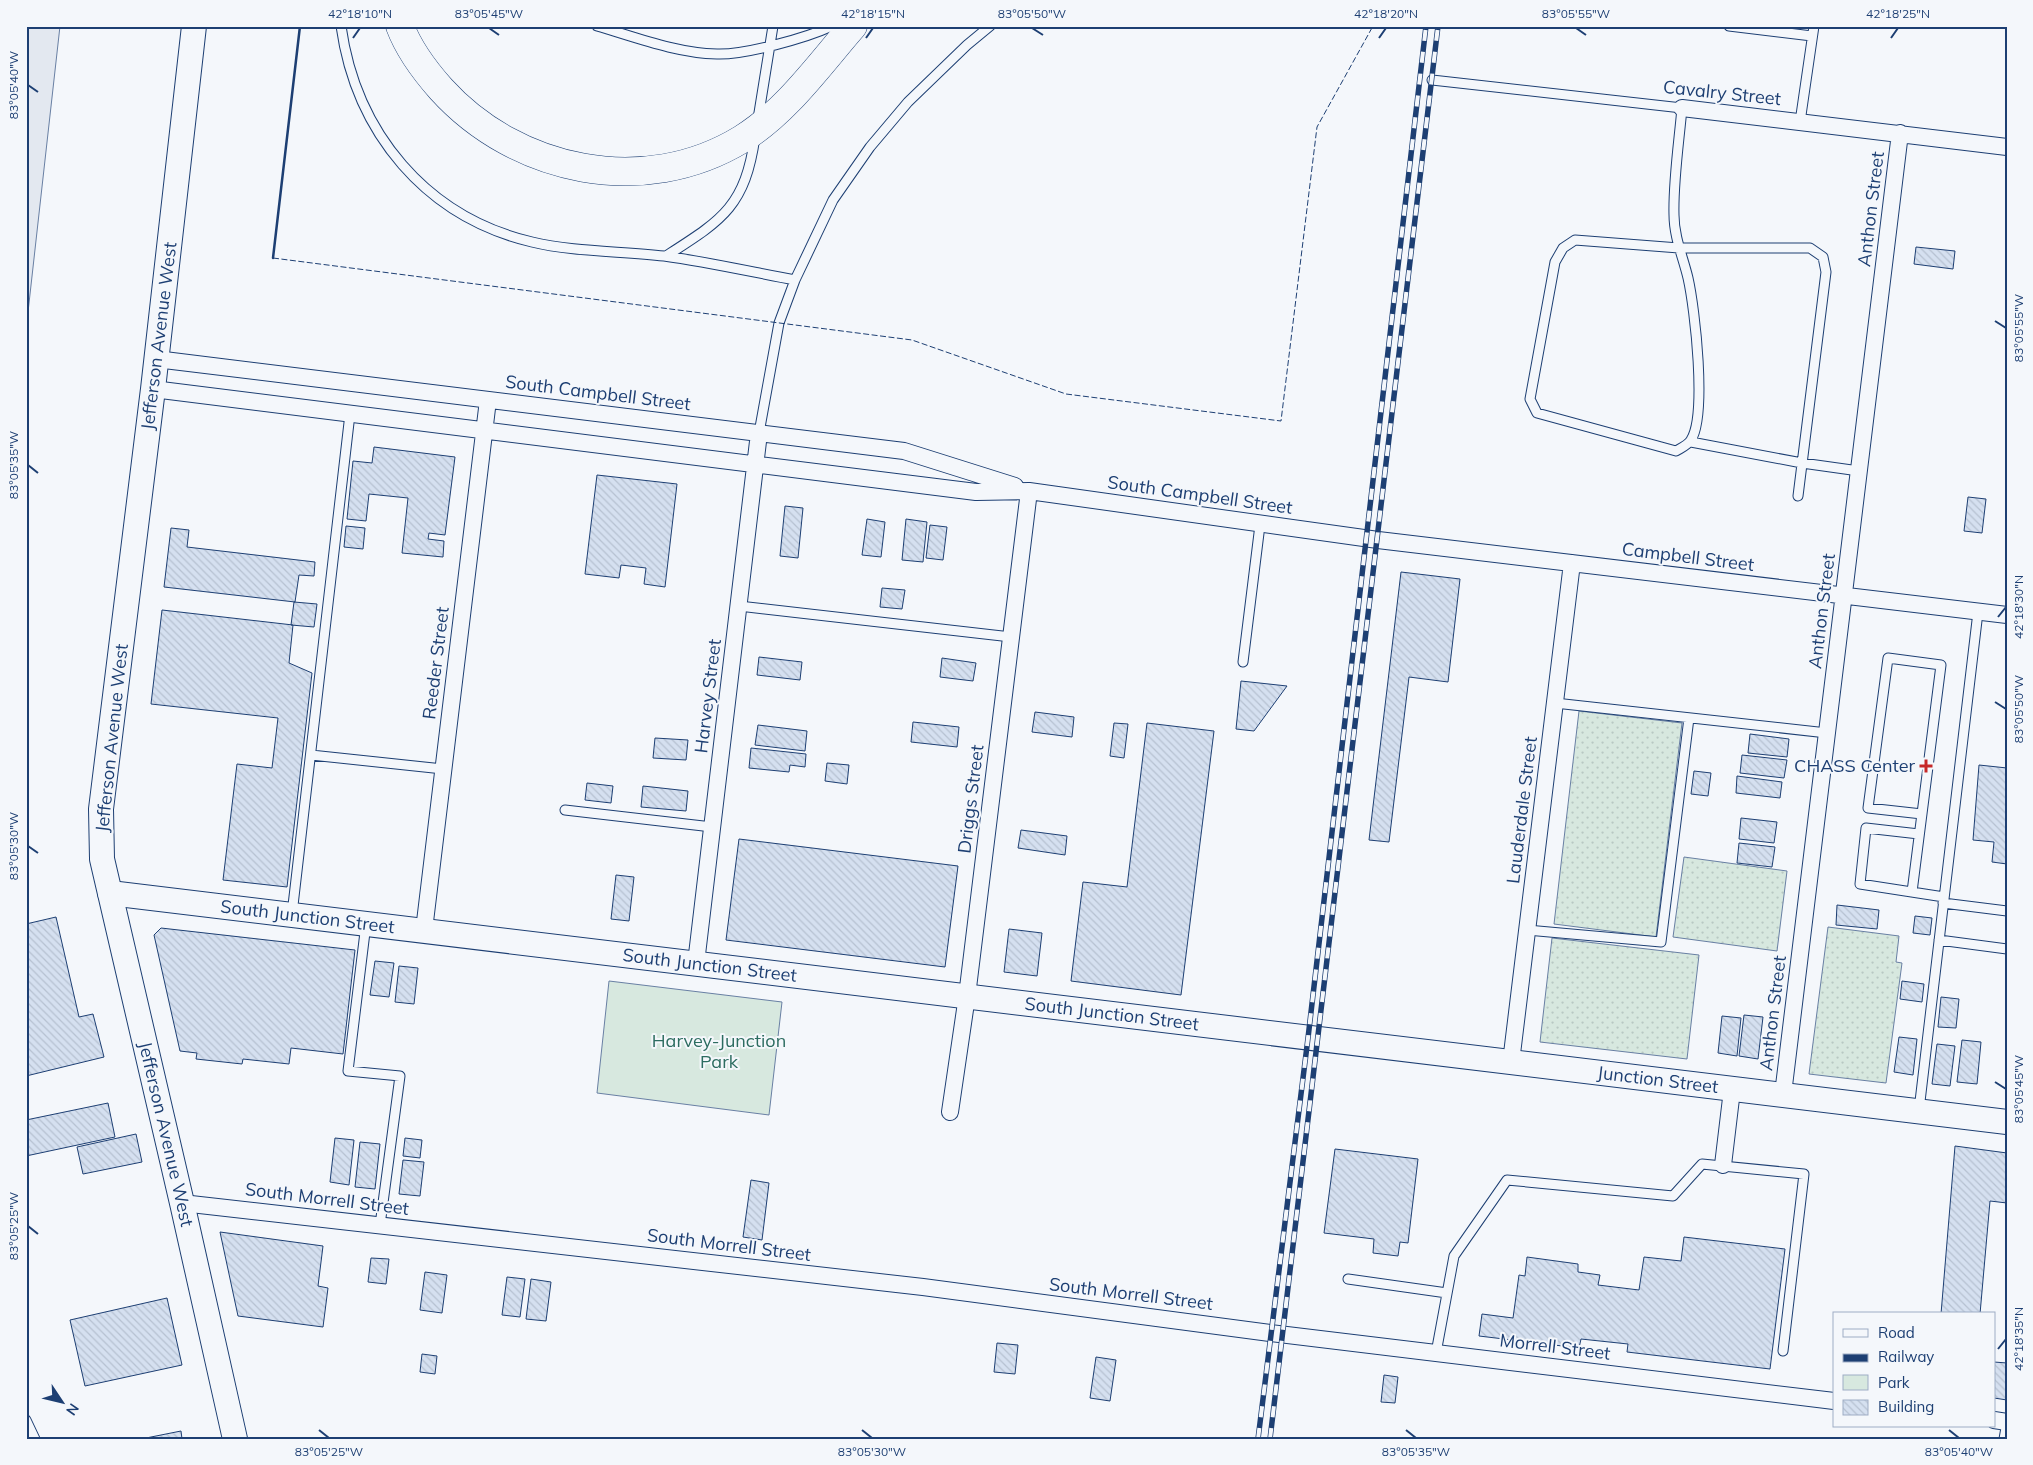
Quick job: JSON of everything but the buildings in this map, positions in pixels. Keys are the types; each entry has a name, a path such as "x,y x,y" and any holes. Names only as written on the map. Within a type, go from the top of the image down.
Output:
{"highway":[{"path":"400,26 408,44 424,69 460,108 481,126 506,142 528,152 552,160 611,171 659,169 703,157 740,140 756,130 792,96 853,26"}],"street":[{"name":"Jefferson Avenue West","path":"194,26 153,389 101,809 102,859 235,1439"},
{"name":"Cavalry Street","path":"1682,108 2007,146"},
{"name":"Anthon Street","path":"1783,1094 1900,133"},
{"name":"South Campbell Street","path":"156,359 904,451 1029,491 1260,525 1365,538"},
{"name":"South Campbell Street","path":"153,389 976,492 1029,491"},
{"name":"Reeder Street","path":"424,930 488,400"},
{"name":"Harvey Street","path":"696,963 759,433"},
{"name":"Driggs Street","path":"950,1112 967,996 1029,491"},
{"name":"Campbell Street","path":"1365,538 2007,615"},
{"name":"Lauderdale Street","path":"1511,1062 1572,563"},
{"name":"South Junction Street","path":"110,893 1308,1038"},
{"name":"Junction Street","path":"1308,1038 2007,1122"},
{"path":"1723,1165 1732,1090"},
{"name":"South Morrell Street","path":"182,1203 923,1287 1270,1333"},
{"name":"Morrell Street","path":"1270,1333 1833,1401"}],"lane":[{"path":"340,26 352,79 369,118 392,153 436,196 484,226 516,238 552,245 666,256 795,280"},
{"path":"597,26 654,43 701,52 731,53 771,45 818,32 832,26"},
{"path":"666,256 705,230 730,208 746,180 751,164 773,26"},
{"path":"759,433 779,323 795,280 833,200 870,147 908,102 967,45 990,26"},
{"path":"1729,26 1812,36"},
{"path":"1800,122 1814,26"},
{"name":"Cavalry Street","path":"1432,80 1682,108"},
{"path":"1682,108 1674,216 1679,248 1688,277 1696,317 1699,403 1697,428 1691,442 1676,451 1537,413 1530,399 1554,262 1563,248 1575,240 1679,248 1810,248 1823,257 1826,272 1798,496"},
{"path":"292,914 350,414"},
{"path":"1691,442 1802,463 1859,471"},
{"path":"1243,662 1260,525"},
{"path":"739,606 1011,637"},
{"path":"1919,1111 1978,612"},
{"path":"1912,892 1919,834 1922,814 1941,665 1888,658 1868,808 1922,814"},
{"path":"1555,702 1827,733"},
{"path":"1527,930 1661,942 1690,718"},
{"path":"311,755 443,769"},
{"path":"566,810 712,827"},
{"path":"1919,834 1866,828 1860,884 1912,892 1944,900 2007,911"},
{"path":"366,923 348,1071 400,1076 380,1225"},
{"path":"1939,940 2007,949"},
{"path":"1436,1353 1454,1256 1507,1180 1673,1196 1702,1164 1804,1174 1783,1351"},
{"path":"1348,1279 1447,1293"},
{"path":"26,1420 36,1439"},
{"path":"2004,1439 2007,1422"}],"green space":[{"path":"1579,711 1682,723 1656,937 1554,924"},
{"path":"1684,857 1787,871 1777,951 1673,937"},
{"path":"1828,927 1899,936 1896,962 1902,963 1886,1083 1809,1074"},
{"path":"1552,938 1699,955 1687,1059 1540,1042"},
{"name":"Harvey-Junction Park","path":"609,981 782,1002 769,1115 597,1093"}],"shaded area":[{"path":"26,26 60,26 26,330"}],"railway":[{"path":"1258,1439 1308,1038 1426,26"},
{"path":"1270,1439 1438,26"}],"fence":[{"path":"273,258 912,340 1066,394 1281,421 1317,127 1373,26"}],"wall":[{"path":"273,258 300,26"}],"place":[{"name":"CHASS Center","path":"1926,766"}]}
